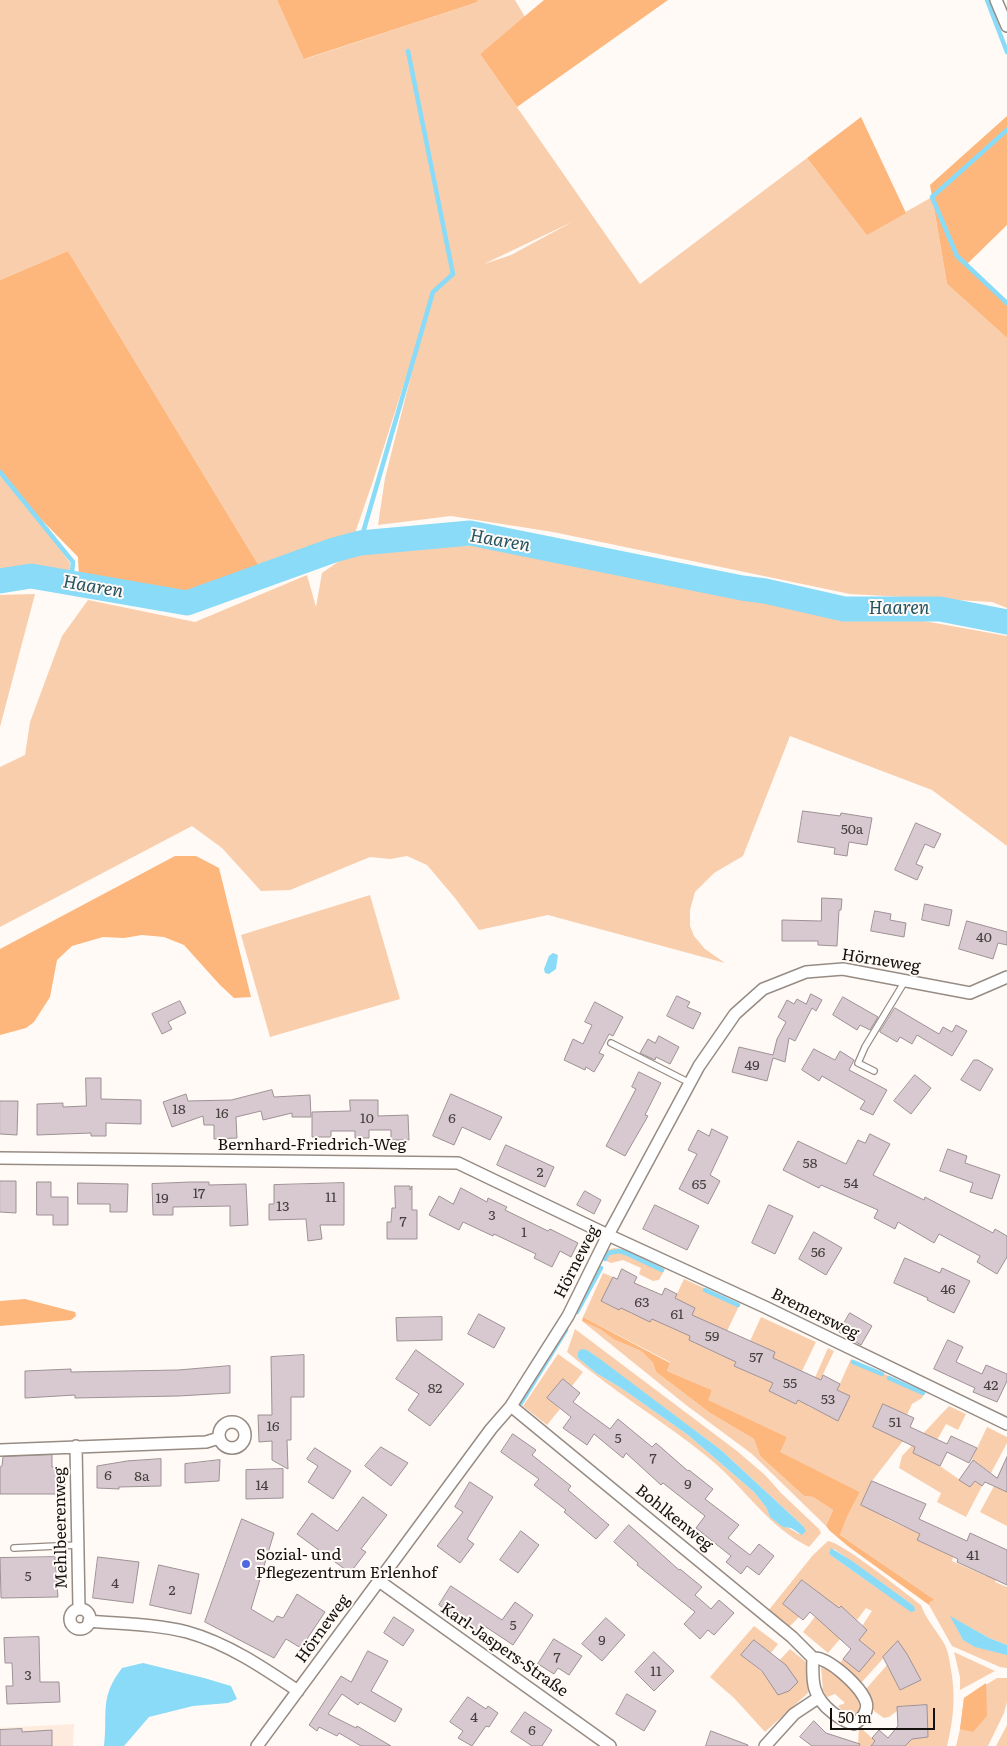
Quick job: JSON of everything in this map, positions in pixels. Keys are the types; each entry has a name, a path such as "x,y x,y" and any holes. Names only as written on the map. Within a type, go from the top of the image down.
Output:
{"street":[{"path":"996,0 1007,26"},
{"name":"Hörneweg","path":"257,1746 491,1429 511,1406 568,1316 608,1235 699,1066 735,1014 762,989 806,972 843,969 970,993 1007,977"},
{"name":"Bernhard-Friedrich-Weg","path":"0,1158 458,1163 608,1235"},
{"name":"Bremersweg","path":"608,1235 773,1311 1007,1424"},
{"name":"Bohlkenweg","path":"511,1406 792,1637 813,1658 819,1657 834,1666 857,1687 866,1703 865,1712 861,1720 854,1724 844,1722 825,1707 818,1698"},
{"name":"Mehlbeerenweg","path":"0,1450 206,1442 219,1438"},
{"name":"Mehlbeerenweg","path":"76,1446 79,1609"},
{"name":"Karl-Jaspers-Straße","path":"379,1581 610,1746"},
{"path":"79,1609 83,1609 88,1613 89,1621 86,1626 79,1628 72,1624 71,1615 75,1610 79,1609"},
{"path":"89,1621 158,1627 188,1632 217,1643 269,1671 298,1691"},
{"path":"765,1746 794,1714 818,1698 812,1677 813,1658"}],"lane":[{"path":"874,1071 858,1063 905,981"},
{"path":"611,1043 690,1083"},
{"path":"14,1548 78,1545"}],"shaded area":[{"path":"0,0 277,0 305,59 478,2 477,0 515,0 525,17 480,54 640,284 807,158 867,234 932,197 947,284 1007,338 1007,608 992,602 850,594 553,532 451,516 378,525 385,478 429,305 355,533 259,566 68,251 0,280","holes":["572,222 511,255 484,264"]},
{"path":"277,0 477,0 478,2 304,59"},
{"path":"544,0 668,0 517,107 480,54"},
{"path":"1007,116 1007,225 966,265 1007,305 1007,338 947,284 930,185"},
{"path":"861,117 906,213 867,235 807,158"},
{"path":"68,251 259,566 187,596 79,577 78,557 32,510 0,472 0,280"},
{"path":"0,472 32,510 70,563 70,571 26,567 0,571"},
{"path":"427,544 479,546 563,558 837,618 924,621 1007,636 1007,846 932,790 790,736 743,856 714,873 695,892 690,910 690,926 694,936 705,949 725,963 548,915 479,930 427,865 407,856 390,859 370,857 290,890 261,891 222,848 192,826 0,927 0,767 25,755 30,722 62,636 88,600 195,622 307,575 316,607 322,573 345,557 376,550"},
{"path":"35,594 0,727 0,595"},
{"path":"175,856 196,856 219,868 251,997 234,998 184,945 164,937 142,935 124,938 103,937 72,946 57,960 50,997 34,1022 26,1028 0,1035 0,949"},
{"path":"370,895 400,999 270,1037 241,935"},
{"path":"614,1248 623,1249 665,1269 659,1280 653,1281 639,1274 641,1268 623,1260 611,1263 602,1259 607,1250"},
{"path":"603,1273 613,1277 602,1302 619,1310 634,1282 642,1286 630,1313 650,1321 661,1298 659,1322 684,1333 695,1308 675,1298 684,1279 740,1304 727,1331 699,1318 689,1340 721,1355 742,1348 734,1366 763,1379 775,1352 750,1341 761,1317 816,1342 802,1371 782,1362 769,1391 796,1404 808,1378 814,1380 828,1348 834,1351 808,1406 838,1420 850,1396 837,1390 851,1359 925,1392 922,1398 912,1404 907,1415 883,1404 873,1427 903,1441 872,1481 861,1505 881,1514 891,1510 887,1519 920,1534 917,1540 953,1557 952,1561 986,1576 995,1556 1005,1560 995,1582 1007,1587 1007,1645 989,1638 951,1617 963,1640 1007,1655 1007,1668 1000,1667 952,1646 929,1605 930,1602 935,1600 840,1535 860,1492 779,1452 787,1437 707,1400 712,1390 667,1371 670,1362 583,1317"},
{"path":"25,1299 75,1312 76,1316 71,1320 0,1326 0,1301"},
{"path":"583,1317 670,1363 667,1371 712,1390 708,1400 787,1437 780,1452 860,1492 840,1535 935,1600 930,1602 929,1605 849,1547 826,1526 833,1510 813,1497 804,1496 760,1456 754,1439 710,1413 656,1372 653,1363 641,1351 615,1340 600,1329 582,1321"},
{"path":"582,1321 601,1329 615,1340 641,1351 653,1363 656,1372 710,1413 754,1439 760,1456 804,1496 813,1497 833,1510 826,1526 752,1454 686,1405"},
{"path":"575,1329 737,1451 765,1475 821,1533 809,1547 794,1538 768,1518 723,1470 710,1459 567,1352","holes":["587,1350 721,1450 803,1526 799,1534 770,1517 766,1507 754,1492 688,1435 621,1388 596,1373 578,1358"]},
{"path":"558,1354 583,1372 572,1386 563,1379 548,1398 560,1409 547,1425 523,1406"},
{"path":"949,1406 966,1414 958,1430 946,1424 937,1440 923,1434"},
{"path":"987,1427 1007,1437 1007,1443 991,1473 972,1459"},
{"path":"921,1436 913,1453 940,1466 970,1487 975,1481 982,1486 966,1517 937,1502 941,1493 899,1468 902,1456"},
{"path":"994,1486 1007,1492 1007,1526 980,1512"},
{"path":"828,1541 836,1544 874,1569 921,1605 948,1652 953,1685 953,1705 947,1746 905,1746 909,1742 909,1733 918,1738 928,1737 927,1705 897,1707 897,1711 884,1718 874,1711 873,1702 865,1690 887,1665 900,1690 921,1680 898,1642 861,1683 839,1664 843,1659 875,1653 859,1640 867,1630 862,1626 872,1611 866,1608 857,1620 840,1606 824,1624 840,1639 828,1653 803,1632 828,1600 803,1580 783,1604 799,1617 788,1628 768,1611 813,1555","holes":["834,1549 914,1606 883,1592 829,1554"]},
{"path":"754,1626 778,1644 771,1653 754,1640 742,1655 762,1672 770,1662 774,1666 790,1649 806,1662 808,1693 765,1732 734,1698 710,1677"},
{"path":"954,1652 995,1671 960,1690 960,1677"},
{"path":"823,1666 846,1684 855,1695 860,1708 856,1714 847,1715 838,1706 845,1703 835,1694 827,1697 823,1690 821,1667"},
{"path":"997,1678 1007,1678 1007,1702 1004,1713 988,1746 956,1746 964,1698"},
{"path":"986,1683 987,1716 973,1732 960,1729 964,1698"},
{"path":"74,1724 73,1746 0,1746 0,1728"},
{"path":"1007,1725 1007,1746 996,1746"},
{"path":"859,1726 875,1741 871,1746 858,1746"}],"water":[{"path":"553,953 558,955 556,969 549,974 545,973 544,969 549,956"},
{"path":"581,1349 587,1350 600,1359 721,1450 803,1526 806,1531 802,1535 791,1528 783,1527 770,1517 766,1507 754,1492 688,1435 621,1388 596,1373 578,1358 578,1352"},
{"path":"831,1548 914,1606 915,1611 911,1612 829,1554"},
{"path":"950,1616 989,1638 1007,1645 1007,1655 975,1647 963,1640"},
{"path":"143,1663 231,1686 237,1699 228,1703 193,1706 149,1717 124,1746 104,1746 106,1705 110,1688 122,1668"}],"building":[{"path":"803,811 840,816 841,813 872,818 867,845 849,842 847,856 834,854 835,848 798,842"},
{"path":"916,823 941,834 934,848 925,844 916,864 923,867 917,880 895,870"},
{"path":"822,898 842,899 841,910 839,910 837,946 818,945 818,941 782,941 782,920 821,921"},
{"path":"925,904 952,910 949,926 922,920"},
{"path":"875,911 891,914 890,920 906,923 904,937 871,931"},
{"path":"967,921 1007,932 1007,945 998,943 993,959 959,949"},
{"path":"811,994 822,1000 816,1011 812,1008 795,1041 789,1038 785,1062 773,1058 767,1081 732,1072 739,1047 773,1055 777,1039 786,1022 778,1017 787,1000 794,1004 797,999 806,1004"},
{"path":"677,996 690,1002 687,1007 701,1013 693,1029 667,1016"},
{"path":"843,997 878,1017 870,1030 860,1025 857,1030 833,1015"},
{"path":"180,1001 186,1013 168,1022 172,1029 162,1034 152,1014"},
{"path":"595,1002 623,1017 613,1036 609,1034 599,1053 604,1055 594,1072 586,1067 585,1070 564,1060 573,1039 583,1044 592,1025 585,1022"},
{"path":"895,1008 939,1034 943,1027 952,1032 956,1025 967,1031 952,1056 917,1035 912,1044 900,1037 897,1042 880,1032"},
{"path":"659,1036 679,1047 670,1064 656,1057 655,1060 640,1053 648,1039 655,1043"},
{"path":"814,1049 835,1060 840,1051 854,1060 849,1070 887,1090 873,1115 860,1109 865,1101 822,1076 819,1081 802,1070"},
{"path":"974,1060 978,1060 993,1069 980,1091 961,1080"},
{"path":"639,1072 661,1083 645,1115 648,1116 625,1156 606,1146 636,1089 632,1087"},
{"path":"915,1075 931,1088 911,1114 894,1101"},
{"path":"86,1078 101,1078 101,1099 141,1100 141,1124 106,1123 106,1136 91,1136 91,1133 37,1135 37,1104 63,1103 63,1107 86,1106"},
{"path":"272,1090 274,1097 310,1095 311,1117 292,1117 292,1113 263,1120 261,1111 236,1117 237,1138 214,1139 214,1125 204,1125 203,1116 172,1127 163,1102 186,1094 188,1101 231,1100"},
{"path":"451,1094 502,1117 490,1140 462,1127 454,1145 433,1136"},
{"path":"350,1100 378,1100 378,1116 408,1115 409,1140 391,1140 391,1130 369,1130 369,1138 355,1138 355,1131 331,1131 331,1137 312,1137 312,1112 350,1111"},
{"path":"0,1101 18,1101 17,1135 0,1134"},
{"path":"712,1129 728,1137 710,1175 720,1181 708,1204 679,1189 697,1154 688,1150 698,1130 709,1136"},
{"path":"870,1134 890,1144 873,1175 924,1200 925,1197 993,1233 995,1229 1007,1236 1007,1257 997,1274 977,1262 980,1256 939,1234 934,1243 898,1222 895,1229 874,1218 878,1210 821,1185 819,1188 783,1170 798,1141 846,1164 858,1140 865,1143"},
{"path":"506,1145 554,1167 545,1187 497,1165"},
{"path":"948,1149 967,1156 965,1163 1000,1175 992,1199 970,1192 973,1183 940,1171"},
{"path":"0,1181 16,1181 16,1213 0,1212"},
{"path":"37,1182 51,1182 51,1197 68,1197 68,1225 53,1225 53,1215 37,1215"},
{"path":"209,1182 209,1185 246,1184 248,1225 230,1226 230,1206 173,1207 173,1215 153,1215 152,1184"},
{"path":"78,1183 128,1184 127,1212 110,1212 110,1204 78,1204"},
{"path":"344,1183 344,1225 320,1225 322,1239 308,1241 306,1219 269,1220 269,1204 274,1204 274,1185"},
{"path":"395,1186 410,1186 410,1190 412,1186 412,1210 417,1210 417,1239 387,1239 387,1222 391,1222 392,1208 395,1208"},
{"path":"461,1188 487,1202 488,1198 507,1207 505,1210 578,1243 571,1257 560,1251 552,1267 534,1258 536,1254 494,1234 493,1236 463,1222 459,1230 429,1215 439,1196 453,1204"},
{"path":"585,1191 601,1200 594,1214 577,1205"},
{"path":"655,1205 699,1226 687,1250 643,1229"},
{"path":"769,1205 793,1216 775,1254 752,1243"},
{"path":"814,1232 842,1248 826,1275 799,1259"},
{"path":"905,1258 940,1273 942,1268 970,1281 954,1313 927,1300 928,1298 894,1283"},
{"path":"622,1269 637,1277 634,1283 662,1295 665,1288 677,1294 675,1298 695,1308 692,1315 775,1352 773,1358 821,1380 823,1375 840,1384 837,1390 850,1396 838,1421 798,1400 796,1404 769,1391 773,1383 734,1366 736,1362 689,1340 690,1336 652,1319 650,1322 601,1301 613,1277 617,1279"},
{"path":"850,1313 872,1326 861,1345 839,1332"},
{"path":"479,1314 505,1328 494,1348 468,1334"},
{"path":"442,1317 442,1340 397,1341 396,1318"},
{"path":"948,1340 963,1347 956,1362 982,1374 986,1365 1007,1374 1007,1381 997,1402 973,1392 975,1388 934,1369"},
{"path":"416,1350 464,1384 430,1426 408,1410 419,1394 396,1379"},
{"path":"304,1355 304,1397 291,1397 291,1440 287,1440 288,1469 272,1460 272,1441 259,1442 258,1415 272,1415 271,1357"},
{"path":"230,1366 230,1393 75,1398 75,1395 25,1398 25,1371 71,1369 71,1372 178,1370"},
{"path":"563,1379 580,1393 573,1402 610,1429 618,1419 652,1447 656,1443 688,1471 713,1489 705,1499 739,1525 728,1538 750,1555 759,1544 774,1556 759,1575 747,1566 741,1574 726,1562 731,1556 696,1528 705,1516 663,1483 661,1485 626,1453 623,1458 594,1434 587,1445 563,1428 571,1417 547,1398"},
{"path":"883,1404 914,1418 910,1427 947,1444 951,1436 977,1448 969,1463 947,1452 940,1466 913,1453 915,1447 873,1427"},
{"path":"513,1434 536,1450 532,1455 571,1486 568,1490 609,1525 596,1539 564,1512 566,1510 534,1485 539,1479 501,1452"},
{"path":"381,1447 408,1463 391,1486 365,1466"},
{"path":"315,1448 351,1471 333,1499 308,1482 318,1466 307,1459"},
{"path":"52,1455 52,1467 65,1469 65,1494 0,1494 0,1467 2,1466 3,1457"},
{"path":"1007,1457 1007,1492 985,1482 982,1486 975,1481 970,1487 959,1480 973,1460 997,1478"},
{"path":"161,1459 161,1486 119,1487 119,1489 97,1488 97,1466 127,1461"},
{"path":"220,1460 219,1481 185,1483 185,1464"},
{"path":"283,1469 283,1498 246,1499 246,1470"},
{"path":"872,1481 926,1504 919,1519 967,1541 970,1533 1007,1550 1007,1585 957,1562 958,1559 917,1540 920,1534 861,1505"},
{"path":"470,1482 493,1497 467,1539 474,1544 460,1563 437,1546 463,1512 455,1507"},
{"path":"363,1497 387,1515 361,1549 366,1552 350,1573 297,1534 312,1513 337,1531"},
{"name":"Sozial- und Pflegezentrum Erlenhof","path":"242,1519 274,1533 251,1609 273,1622 277,1616 283,1618 297,1594 325,1612 301,1648 286,1639 274,1658 205,1622"},
{"path":"629,1525 679,1570 702,1587 695,1595 711,1609 719,1600 734,1613 714,1635 708,1630 700,1639 684,1624 695,1612 637,1565 638,1563 614,1542"},
{"path":"521,1531 539,1545 518,1573 500,1560"},
{"path":"55,1557 58,1597 1,1598 0,1558"},
{"path":"98,1557 139,1562 133,1603 93,1598"},
{"path":"159,1565 199,1574 191,1614 150,1605"},
{"path":"802,1580 839,1608 841,1606 867,1630 859,1640 875,1653 859,1672 843,1659 851,1649 810,1612 803,1620 783,1604"},
{"path":"451,1586 502,1620 515,1602 533,1615 513,1645 483,1625 478,1632 439,1605"},
{"path":"394,1617 414,1630 403,1646 384,1633"},
{"path":"606,1618 625,1635 602,1661 582,1644"},
{"path":"39,1637 40,1682 59,1682 60,1702 7,1704 6,1686 13,1686 12,1663 5,1663 4,1638"},
{"path":"554,1639 582,1656 569,1675 558,1668 554,1674 538,1664"},
{"path":"754,1640 786,1665 798,1682 789,1691 778,1695 762,1671 741,1655"},
{"path":"898,1641 921,1680 900,1690 883,1657"},
{"path":"368,1651 388,1661 371,1691 402,1709 395,1722 360,1702 358,1705 342,1694 328,1714 356,1728 357,1726 391,1746 361,1746 339,1733 337,1736 319,1727 317,1731 309,1725 341,1676 351,1682"},
{"path":"654,1652 674,1671 654,1691 635,1672"},
{"path":"627,1694 656,1711 644,1731 616,1714"},
{"path":"468,1697 486,1709 488,1706 498,1713 489,1727 486,1726 472,1746 458,1738 463,1731 450,1722"},
{"path":"927,1705 928,1737 912,1739 905,1746 871,1746 875,1741 872,1738 879,1730 888,1738 898,1726 897,1707"},
{"path":"525,1712 552,1730 542,1746 532,1746 511,1732"},
{"path":"814,1721 826,1733 860,1744 859,1746 812,1746 800,1737"},
{"path":"22,1729 22,1732 52,1730 52,1746 0,1746 0,1730"},
{"path":"711,1731 748,1745 748,1746 706,1746"}],"waterway":[{"path":"987,0 1007,52"},
{"path":"360,543 433,292 453,274 408,51"},
{"path":"1007,130 932,197 957,256 1007,303"},
{"path":"0,472 73,562 71,583"},
{"name":"Haaren","path":"0,581 31,576 187,603 334,550 360,543 470,533 765,591 844,609 940,609 1007,622"},
{"path":"605,1259 608,1253 619,1251 662,1270"},
{"path":"577,1312 601,1268"},
{"path":"705,1290 738,1305"},
{"path":"521,1403 566,1330"},
{"path":"853,1362 882,1374"},
{"path":"889,1378 923,1393"}],"place":[{"name":"Sozial- und Pflegezentrum Erlenhof","path":"246,1564"}]}
